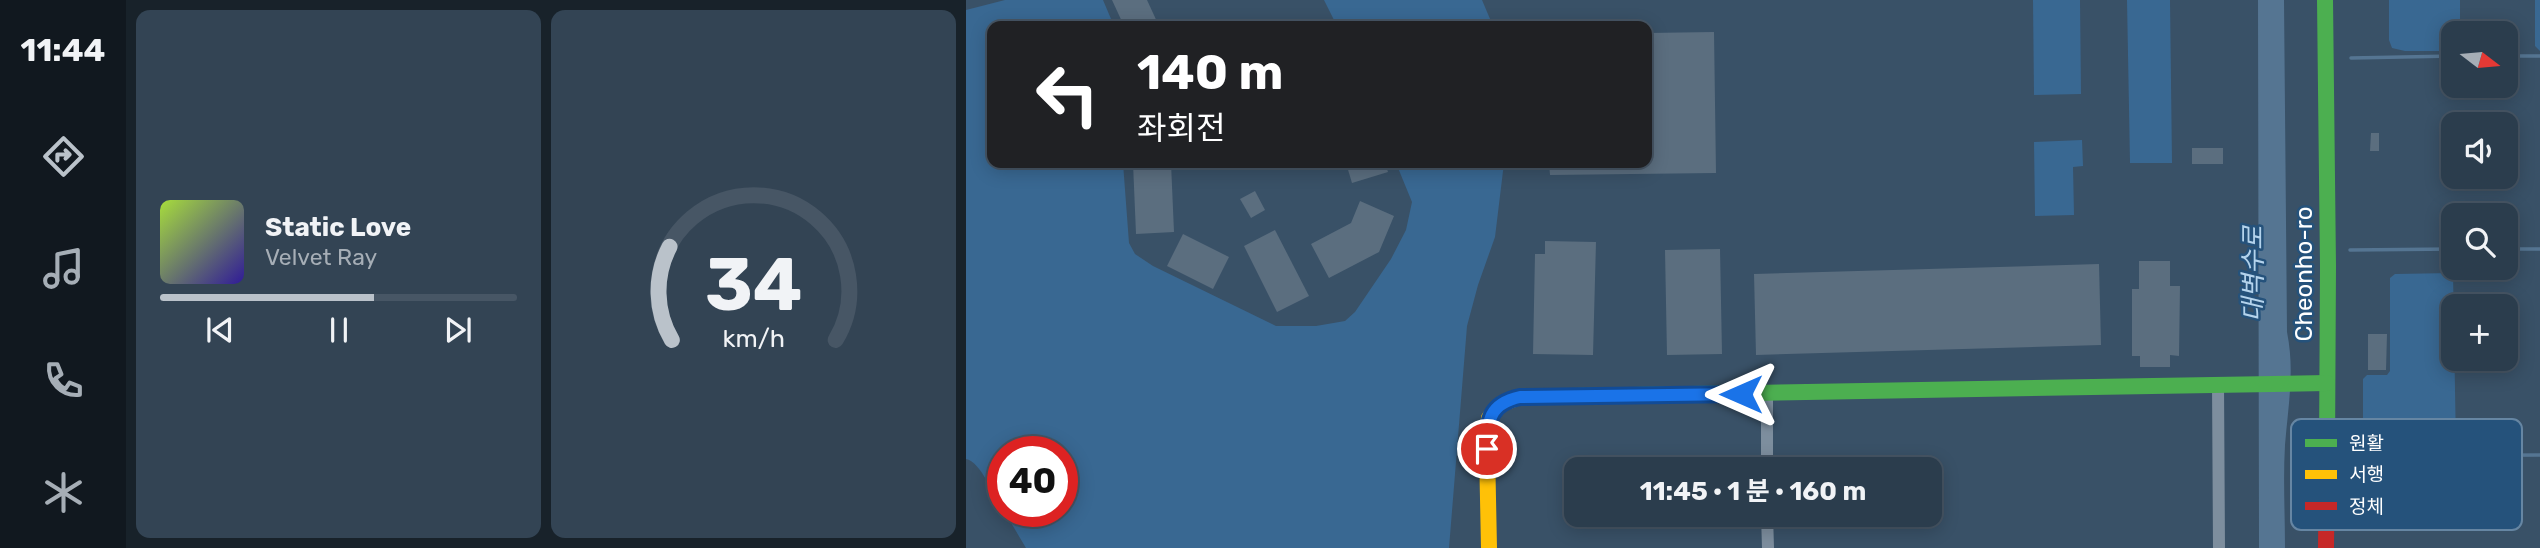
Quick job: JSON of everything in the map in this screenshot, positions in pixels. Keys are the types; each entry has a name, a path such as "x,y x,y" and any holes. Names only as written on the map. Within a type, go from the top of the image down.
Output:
{"street":[{"name":"Cheonho-ro","path":"2325,0 2327,419"},
{"path":"1489,548 1488,429 1493,411 1510,399 1535,395 1767,394 2218,383 2327,383"},
{"path":"2218,383 2219,548"},
{"path":"1767,394 1767,457"},
{"path":"1768,527 1768,548"},
{"name":"Cheonho-ro","path":"2326,530 2326,548"}],"shaded area":[{"path":"1005,0 1103,0 1112,21 987,21 987,168 1123,168 1129,243 1135,254 1153,266 1276,326 1316,326 1345,321 1355,312 1391,259 1406,230 1412,202 1398,168 1503,168 1495,237 1467,326 1449,548 1026,548 1014,527 1078,527 1078,436 987,436 987,482 977,466 966,459 966,10"},
{"path":"1324,0 1482,0 1491,21 1334,21"},
{"path":"2033,0 2080,0 2081,94 2034,95"},
{"path":"2127,0 2170,0 2172,163 2130,163"},
{"path":"2258,0 2284,0 2287,332 2291,375 2284,458 2285,548 2259,548"},
{"path":"2389,0 2460,0 2460,21 2441,21 2441,51 2405,51 2392,48 2389,40"},
{"path":"2535,0 2540,0 2540,51 2535,46"},
{"path":"2082,140 2083,166 2073,167 2074,215 2035,216 2034,142"},
{"path":"2441,273 2441,280 2453,280 2453,294 2441,294 2441,371 2455,371 2456,419 2363,419 2363,379 2367,375 2387,375 2390,371 2390,278 2395,274"}],"building":[{"path":"1112,0 1147,0 1157,21 1122,21"},
{"path":"1714,32 1716,173 1550,175 1549,168 1652,168 1652,33"},
{"path":"2371,133 2379,133 2379,151 2370,151"},
{"path":"2192,148 2223,148 2223,164 2192,164"},
{"path":"1133,168 1171,168 1174,232 1136,234"},
{"path":"1348,168 1387,168 1388,172 1352,183"},
{"path":"1255,191 1265,210 1251,218 1240,199"},
{"path":"1360,201 1394,216 1379,252 1329,278 1311,244 1351,223"},
{"path":"1275,230 1309,296 1277,312 1244,246"},
{"path":"1183,234 1229,257 1213,289 1167,266"},
{"path":"1545,241 1596,242 1593,355 1533,354 1535,254 1545,254"},
{"path":"1720,249 1722,354 1667,355 1665,250"},
{"path":"2139,261 2170,261 2170,286 2180,286 2179,356 2170,355 2170,367 2140,367 2140,356 2132,356 2132,289 2139,289"},
{"path":"2099,264 2101,345 1756,355 1754,274"},
{"path":"2368,334 2387,334 2386,370 2368,370"}],"waterway":[{"path":"2351,58 2441,56"},
{"path":"2518,56 2540,56"},
{"path":"2350,250 2441,249"},
{"path":"2518,249 2540,249"},
{"path":"2522,455 2540,455"}],"traffic: fast":[{"path":"2325,0 2327,419"},
{"path":"1573,396 2327,383"}],"traffic: slow":[{"path":"1489,548 1489,418 1501,404 1520,397 1573,396"}],"traffic: jam":[{"path":"2326,530 2326,548"}],"route":[{"path":"1487,449 1489,418 1493,411 1510,399 1535,395 1741,394"}],"water label":[{"name":"대벽수로","path":"2253,274"}]}
